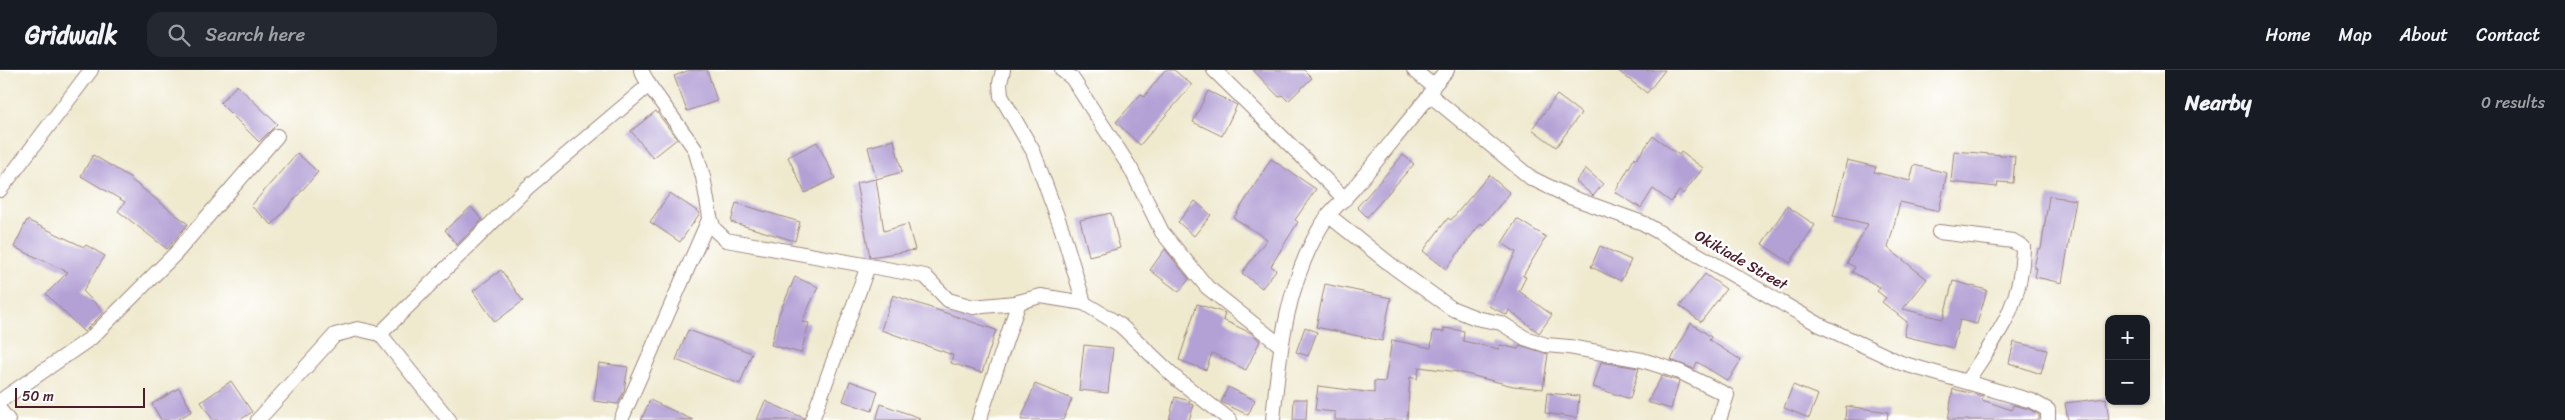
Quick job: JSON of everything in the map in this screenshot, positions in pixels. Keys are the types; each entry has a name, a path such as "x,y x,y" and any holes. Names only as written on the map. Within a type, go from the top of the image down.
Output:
{"street":[{"path":"0,190 92,70"},
{"path":"641,70 649,85 695,148 703,177 710,218 714,229 726,240 925,276 948,300 973,308 1019,302 1041,296 1084,304 1120,325 1178,380 1230,420"},
{"path":"1003,70 1000,83 1002,96 1033,151 1084,304"},
{"path":"1214,70 1345,199"},
{"name":"Okikiade Street","path":"1414,70 1432,91 1530,178 1570,197 1643,223 1820,325 1901,363 2032,401 2048,410 2048,420"},
{"path":"1273,420 1280,345 1297,281 1312,243 1328,216 1345,199 1447,70"},
{"path":"1072,72 1131,169 1162,232 1207,287 1280,345"},
{"path":"380,334 528,188 649,85"},
{"path":"0,401 91,338 176,253 277,136"},
{"path":"1328,216 1451,308 1476,318 1501,324 1525,338 1546,345 1569,346 1650,362 1680,372 1727,395 1719,420"},
{"path":"621,420 710,218"},
{"path":"1939,232 2013,241 2023,247 2023,261 2014,305 2000,332 1967,381"},
{"path":"812,420 868,266"},
{"path":"979,420 1019,302"},
{"path":"259,420 335,335 358,329 380,334 449,420"},
{"path":"0,410 8,420"}],"building":[{"path":"690,70 707,70 717,101 687,111 674,76"},
{"path":"1165,70 1174,70 1192,85 1140,145 1116,122 1141,94 1144,97"},
{"path":"1253,70 1304,70 1312,78 1288,101 1282,95 1279,97"},
{"path":"1617,70 1665,70 1647,93"},
{"path":"237,85 277,124 259,142 220,103"},
{"path":"1208,91 1237,105 1222,136 1193,122"},
{"path":"1557,95 1581,113 1556,147 1532,129"},
{"path":"656,111 677,139 653,158 631,131"},
{"path":"1653,136 1679,155 1681,152 1703,168 1683,194 1679,191 1671,202 1653,189 1641,208 1615,192 1635,157 1637,159"},
{"path":"894,140 902,172 876,179 868,147"},
{"path":"817,142 835,178 805,193 788,157"},
{"path":"1954,151 2015,156 2013,183 1998,182 1997,187 1951,182"},
{"path":"297,153 318,172 272,225 251,206"},
{"path":"93,155 131,178 188,224 167,249 118,211 125,202 81,176"},
{"path":"1403,155 1414,164 1367,217 1357,207"},
{"path":"1271,159 1316,189 1295,220 1298,222 1271,266 1276,270 1262,288 1242,273 1267,239 1234,218"},
{"path":"1847,160 1876,167 1874,172 1910,181 1914,165 1947,173 1939,211 1900,202 1888,248 1927,279 1903,309 1943,319 1953,281 1987,290 1977,324 1960,320 1953,348 1904,336 1907,322 1882,302 1886,298 1877,291 1880,287 1852,272 1855,267 1847,263 1868,224 1833,216"},
{"path":"1586,169 1603,184 1593,196 1576,181"},
{"path":"1489,175 1510,193 1483,225 1481,223 1446,269 1423,251 1448,218 1451,220"},
{"path":"876,179 884,231 908,224 915,250 870,257 856,183"},
{"path":"670,193 700,213 680,242 650,222"},
{"path":"2049,196 2076,200 2062,283 2035,277 2037,268 2034,268 2038,249 2041,249"},
{"path":"1195,201 1211,215 1194,236 1178,222"},
{"path":"736,203 800,222 795,241 731,222"},
{"path":"1787,206 1815,225 1790,263 1762,244"},
{"path":"471,207 482,220 457,245 445,230"},
{"path":"1111,213 1120,248 1089,256 1080,220"},
{"path":"1517,219 1546,237 1523,276 1526,277 1519,291 1552,315 1539,333 1509,310 1507,315 1489,306 1516,252 1502,243"},
{"path":"27,220 84,247 86,245 105,256 83,291 104,312 84,332 46,294 68,272 14,247"},
{"path":"1600,246 1631,260 1621,281 1591,267"},
{"path":"1165,249 1189,279 1179,292 1150,270"},
{"path":"501,270 523,301 495,322 473,291"},
{"path":"1705,274 1726,289 1701,322 1680,306"},
{"path":"795,277 818,287 802,322 809,323 801,353 771,345 779,314"},
{"path":"1325,284 1391,298 1382,341 1316,327"},
{"path":"893,295 996,330 982,373 951,363 953,355 881,330"},
{"path":"1197,304 1225,313 1223,320 1251,333 1260,341 1246,370 1212,353 1206,370 1179,360"},
{"path":"1691,323 1711,337 1709,340 1741,360 1728,381 1697,362 1694,369 1671,360"},
{"path":"1305,327 1317,332 1308,356 1296,352"},
{"path":"1444,328 1464,331 1463,341 1499,349 1500,345 1518,349 1520,345 1548,354 1543,389 1513,386 1458,372 1419,367 1417,379 1410,377 1407,420 1335,420 1335,412 1315,410 1318,386 1374,393 1374,381 1385,382 1392,340 1431,348 1433,331 1444,332"},
{"path":"688,330 752,353 740,384 676,360"},
{"path":"2014,342 2047,350 2041,374 2009,363"},
{"path":"1084,345 1113,348 1108,393 1079,390"},
{"path":"1601,362 1639,368 1630,399 1593,387"},
{"path":"599,363 628,367 624,391 618,404 594,401"},
{"path":"1662,376 1679,381 1671,409 1647,402"},
{"path":"231,381 252,412 240,420 213,420 201,402"},
{"path":"850,381 878,391 872,411 843,401"},
{"path":"1035,384 1072,399 1063,420 1021,420"},
{"path":"1793,385 1818,395 1809,418 1784,408"},
{"path":"1228,387 1255,400 1248,415 1221,402"},
{"path":"179,388 192,411 177,420 161,420 152,404"},
{"path":"1953,389 1983,396 1982,400 2012,410 2013,405 2029,409 2039,415 2039,420 1948,420"},
{"path":"1547,393 1579,396 1577,418 1545,413"},
{"path":"1175,397 1190,401 1189,404 1194,405 1189,420 1169,420"},
{"path":"2105,398 2109,420 2068,420 2065,403"},
{"path":"1294,399 1307,399 1306,420 1293,420"},
{"path":"650,400 693,420 641,420"},
{"path":"765,401 804,418 803,420 757,420"},
{"path":"881,404 920,418 919,420 876,420"},
{"path":"1846,406 1888,412 1887,420 1845,420"}]}
